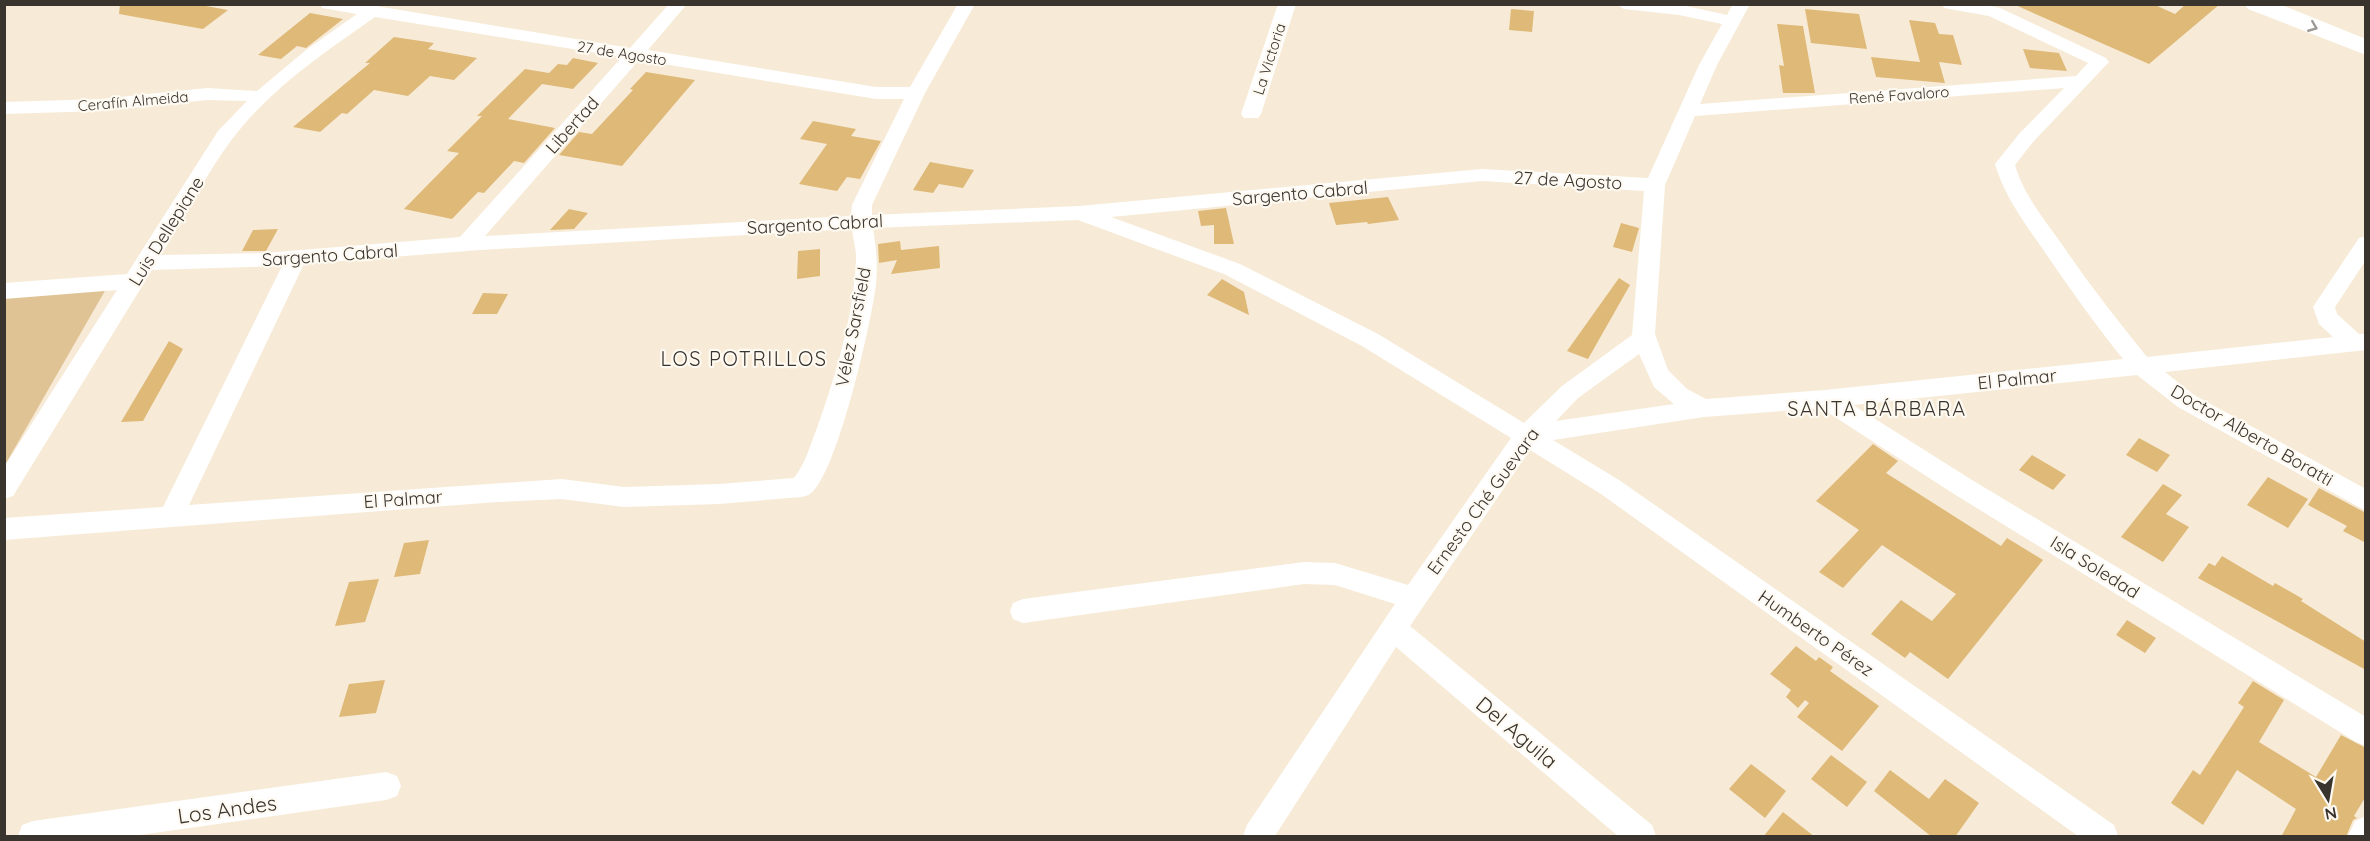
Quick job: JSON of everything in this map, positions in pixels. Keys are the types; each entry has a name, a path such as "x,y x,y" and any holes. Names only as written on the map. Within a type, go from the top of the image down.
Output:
{"main road":[{"path":"2314,4 2366,24"},
{"path":"2260,5 2366,48"}],"street":[{"name":"27 de Agosto","path":"328,4 876,93 916,93"},
{"name":"Libertad","path":"465,245 679,4"},
{"name":"Vélez Sarsfield","path":"801,487 813,472 838,399 855,338 865,285 867,258 861,222 862,205 916,93 967,4"},
{"name":"La Victoria","path":"1251,114 1287,4"},
{"path":"1624,4 1737,13 1708,65 1655,185 1644,334 1655,370 1665,384 1679,398 1704,408"},
{"path":"1950,4 1994,12 2100,62 2080,81"},
{"name":"Luis Dellepiane","path":"4,489 225,135 261,98 318,48 371,12"},
{"name":"René Favaloro","path":"1689,111 2080,81"},
{"name":"Doctor Alberto Boratti","path":"2080,81 2026,138 2005,164 2011,185 2028,212 2095,309 2141,365 2186,400 2366,501"},
{"name":"Cerafín Almeida","path":"4,108 111,104 213,94 241,93 261,98"},
{"name":"27 de Agosto","path":"1482,175 1655,185"},
{"name":"Sargento Cabral","path":"4,291 202,263 861,222 1079,213 1482,175"},
{"name":"Humberto Pérez","path":"1079,213 1232,269 1370,340 1527,435 1610,487 2103,837"},
{"path":"2360,343 2327,318 2324,307 2366,243"},
{"path":"171,516 297,257"},
{"name":"Ernesto Ché Guevara","path":"1258,837 1393,628 1527,435 1570,392 1642,340 1644,334"},
{"name":"El Palmar","path":"1527,435 1704,408 1825,399 2360,343"},
{"name":"Isla Soledad","path":"1825,399 1963,487 2366,733"},
{"name":"El Palmar","path":"4,529 497,492 562,489 624,497 719,494 801,487"},
{"path":"1023,611 1304,573 1335,574 1414,598"},
{"name":"Del Aguila","path":"1393,628 1641,837"},
{"name":"Los Andes","path":"33,837 386,786"},
{"path":"2362,837 2366,831"}],"shaded area":[{"path":"106,289 5,465 5,297"}],"building":[{"path":"120,4 195,4 228,10 203,29 119,14"},
{"path":"2013,4 2153,4 2175,14 2186,4 2220,4 2149,64"},
{"path":"1511,9 1534,11 1532,32 1509,30"},
{"path":"1805,9 1859,14 1867,49 1811,43"},
{"path":"310,13 343,19 306,48 297,46 281,59 258,55"},
{"path":"1909,20 1935,23 1939,34 1953,35 1962,65 1939,62 1945,83 1876,77 1871,57 1920,62"},
{"path":"1777,24 1803,26 1815,93 1783,93 1779,65 1784,66"},
{"path":"394,37 434,43 428,49 477,58 454,80 430,76 408,96 374,90 347,114 342,113 320,132 293,127 370,63 365,63"},
{"path":"2023,49 2059,53 2067,71 2030,68"},
{"path":"573,58 598,63 573,89 542,84 508,119 555,128 524,163 514,161 484,193 478,192 452,219 404,209 459,153 447,151 482,116 477,116 525,69 549,73 558,64 567,65"},
{"path":"646,72 695,80 622,166 559,155 579,132 592,134 633,90 630,89"},
{"path":"813,121 856,129 851,136 881,141 860,179 847,177 837,191 799,184 827,144 800,139"},
{"path":"930,162 974,170 963,188 939,184 933,193 913,190"},
{"path":"1388,197 1399,220 1336,225 1329,203"},
{"path":"1226,208 1234,244 1214,244 1214,225 1201,226 1198,211"},
{"path":"569,209 588,213 574,229 550,230"},
{"path":"1621,223 1639,228 1632,252 1613,247"},
{"path":"278,229 266,251 242,251 253,230"},
{"path":"900,241 901,250 939,246 940,268 891,274 897,260 879,263 878,244"},
{"path":"820,249 820,276 797,279 798,251"},
{"path":"1619,278 1630,285 1588,359 1567,351"},
{"path":"1222,279 1244,292 1249,315 1207,295"},
{"path":"483,293 508,294 497,314 472,314"},
{"path":"169,341 183,349 143,421 121,422"},
{"path":"2139,438 2170,455 2157,472 2126,455"},
{"path":"1873,444 1898,461 1886,473 2001,546 2007,538 2043,560 1948,679 1910,652 1905,658 1871,634 1901,600 1932,621 1956,594 1882,545 1843,588 1819,572 1859,530 1816,501"},
{"path":"2032,455 2066,475 2053,490 2019,470"},
{"path":"2268,477 2308,499 2288,528 2247,505"},
{"path":"2163,484 2182,495 2166,514 2189,527 2163,562 2121,537"},
{"path":"2319,488 2366,513 2366,543 2343,531 2347,526 2308,505"},
{"path":"429,540 420,574 394,577 404,543"},
{"path":"2222,556 2273,586 2275,583 2303,599 2301,601 2366,642 2366,670 2198,578 2209,563 2215,566"},
{"path":"379,579 365,622 335,626 349,582"},
{"path":"2127,620 2156,638 2145,653 2116,635"},
{"path":"1796,646 1816,661 1819,657 1833,667 1830,671 1879,706 1842,751 1797,717 1809,703 1805,700 1798,708 1786,697 1791,690 1770,674"},
{"path":"385,680 376,713 339,717 349,684"},
{"path":"2253,681 2284,700 2259,742 2316,777 2341,735 2366,748 2366,796 2354,816 2357,818 2353,820 2346,837 2281,837 2296,809 2237,770 2203,825 2171,803 2193,770 2200,775 2244,707 2238,703"},
{"path":"1831,755 1867,782 1847,807 1811,779"},
{"path":"1751,764 1786,791 1765,818 1729,789"},
{"path":"1890,770 1929,799 1945,779 1979,803 1955,837 1932,837 1874,791"},
{"path":"1783,812 1815,837 1763,837"}],"district":[{"name":"LOS POTRILLOS","path":"744,358"},
{"name":"SANTA BÁRBARA","path":"1877,408"}]}
